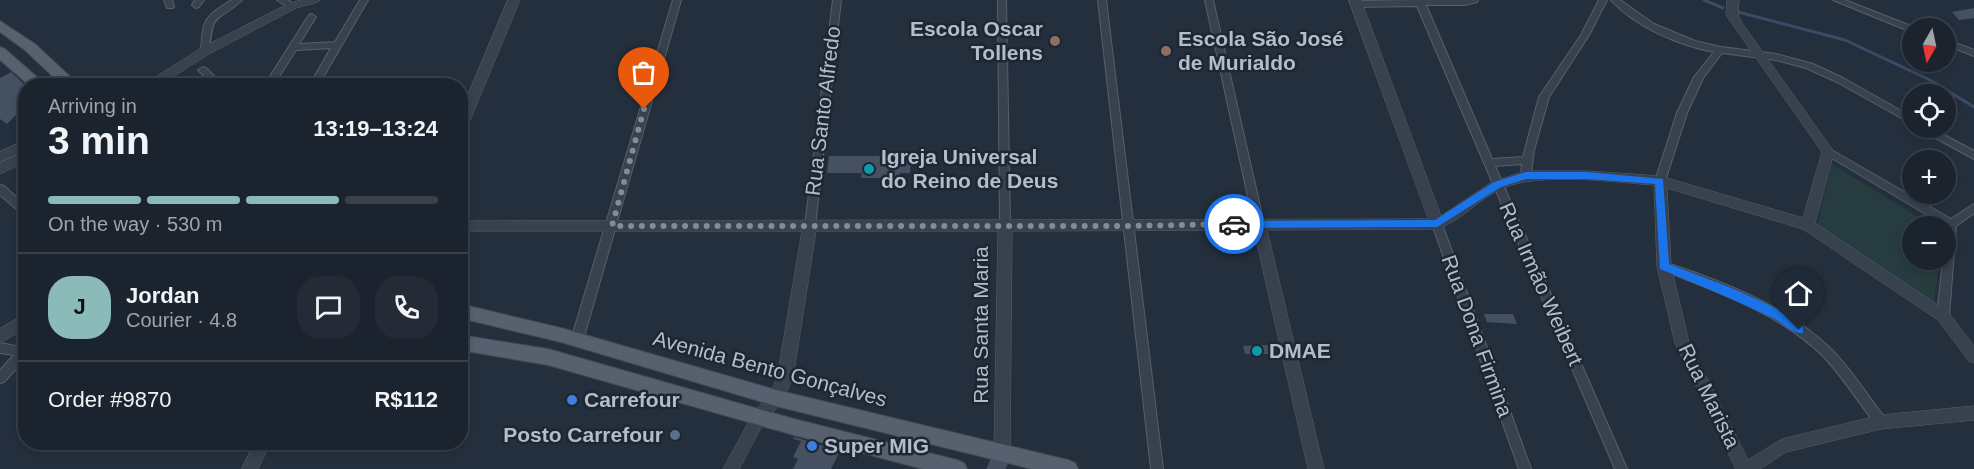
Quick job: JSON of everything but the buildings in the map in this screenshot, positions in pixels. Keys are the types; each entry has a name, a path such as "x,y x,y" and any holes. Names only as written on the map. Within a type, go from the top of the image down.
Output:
{"main road":[{"path":"0,25 30,46 64,78"},
{"path":"0,52 31,78"},
{"name":"Avenida Bento Gonçalves","path":"468,313 577,340 999,461 1068,469"},
{"path":"468,343 548,357 759,417 957,469"}],"street":[{"path":"205,51 207,21 238,0"},
{"path":"157,78 287,3 315,0"},
{"path":"318,78 364,0"},
{"path":"468,111 514,0"},
{"path":"577,340 677,0"},
{"name":"Rua Santo Alfredo","path":"776,398 785,378 810,226 837,0"},
{"name":"Rua Santa Maria","path":"999,461 1005,225 1002,0"},
{"path":"1102,0 1157,469"},
{"path":"1209,0 1316,469"},
{"path":"1356,2 1474,0"},
{"path":"1526,176 1544,97 1585,35 1604,0"},
{"path":"1615,0 1640,21 1691,44 1720,50 1758,53 1796,61 1817,69 1902,116"},
{"path":"1733,0 1732,15 1828,152 1938,216"},
{"path":"1837,0 1902,25"},
{"name":"Rua Irmão Weibert","path":"1420,1 1497,185 1621,469"},
{"name":"Rua Dona Firmina","path":"1356,2 1525,469"},
{"path":"273,78 312,17"},
{"path":"293,47 337,45"},
{"path":"1956,46 1974,53"},
{"name":"Rua Marista","path":"1720,50 1699,76 1682,113 1660,181 1664,266 1682,343 1745,469"},
{"path":"204,70 212,78"},
{"path":"1943,138 1974,155"},
{"path":"0,158 18,148"},
{"path":"1808,225 1828,152"},
{"path":"0,169 18,159"},
{"path":"1489,163 1528,160"},
{"path":"468,226 1437,224 1497,185 1526,176 1588,176 1660,181 1808,225 1943,316 1974,357"},
{"path":"0,189 18,206"},
{"path":"1956,221 1974,208"},
{"path":"1664,266 1724,290 1786,319 1827,353 1881,422"},
{"path":"1943,316 1948,270"},
{"path":"0,337 18,326"},
{"path":"0,348 18,351"},
{"path":"0,378 18,359"},
{"path":"731,469 759,417 776,398"},
{"path":"1745,469 1782,446 1881,422 1974,412"},
{"path":"250,469 259,450"}],"green space":[{"path":"1832,164 1916,216 1902,216 1902,270 1938,270 1934,303 1817,225"}],"waterway":[{"path":"1704,0 1723,8"},
{"path":"1738,12 1845,40 1930,80 1974,107"}],"way so far":[{"path":"644,109 612,226 1234,224"}],"place":[{"name":"Escola Oscar Tollens","path":"1055,41"},
{"name":"Escola São José de Murialdo","path":"1166,51"},
{"name":"Igreja Universal do Reino de Deus","path":"869,169"},
{"name":"DMAE","path":"1257,351"},
{"name":"Carrefour","path":"572,400"},
{"name":"Posto Carrefour","path":"675,435"},
{"name":"Super MIG","path":"812,446"}],"route":[{"path":"1234,224 1437,224 1497,185 1526,176 1588,176 1660,181 1664,266 1724,290 1786,319 1799,330"}]}
